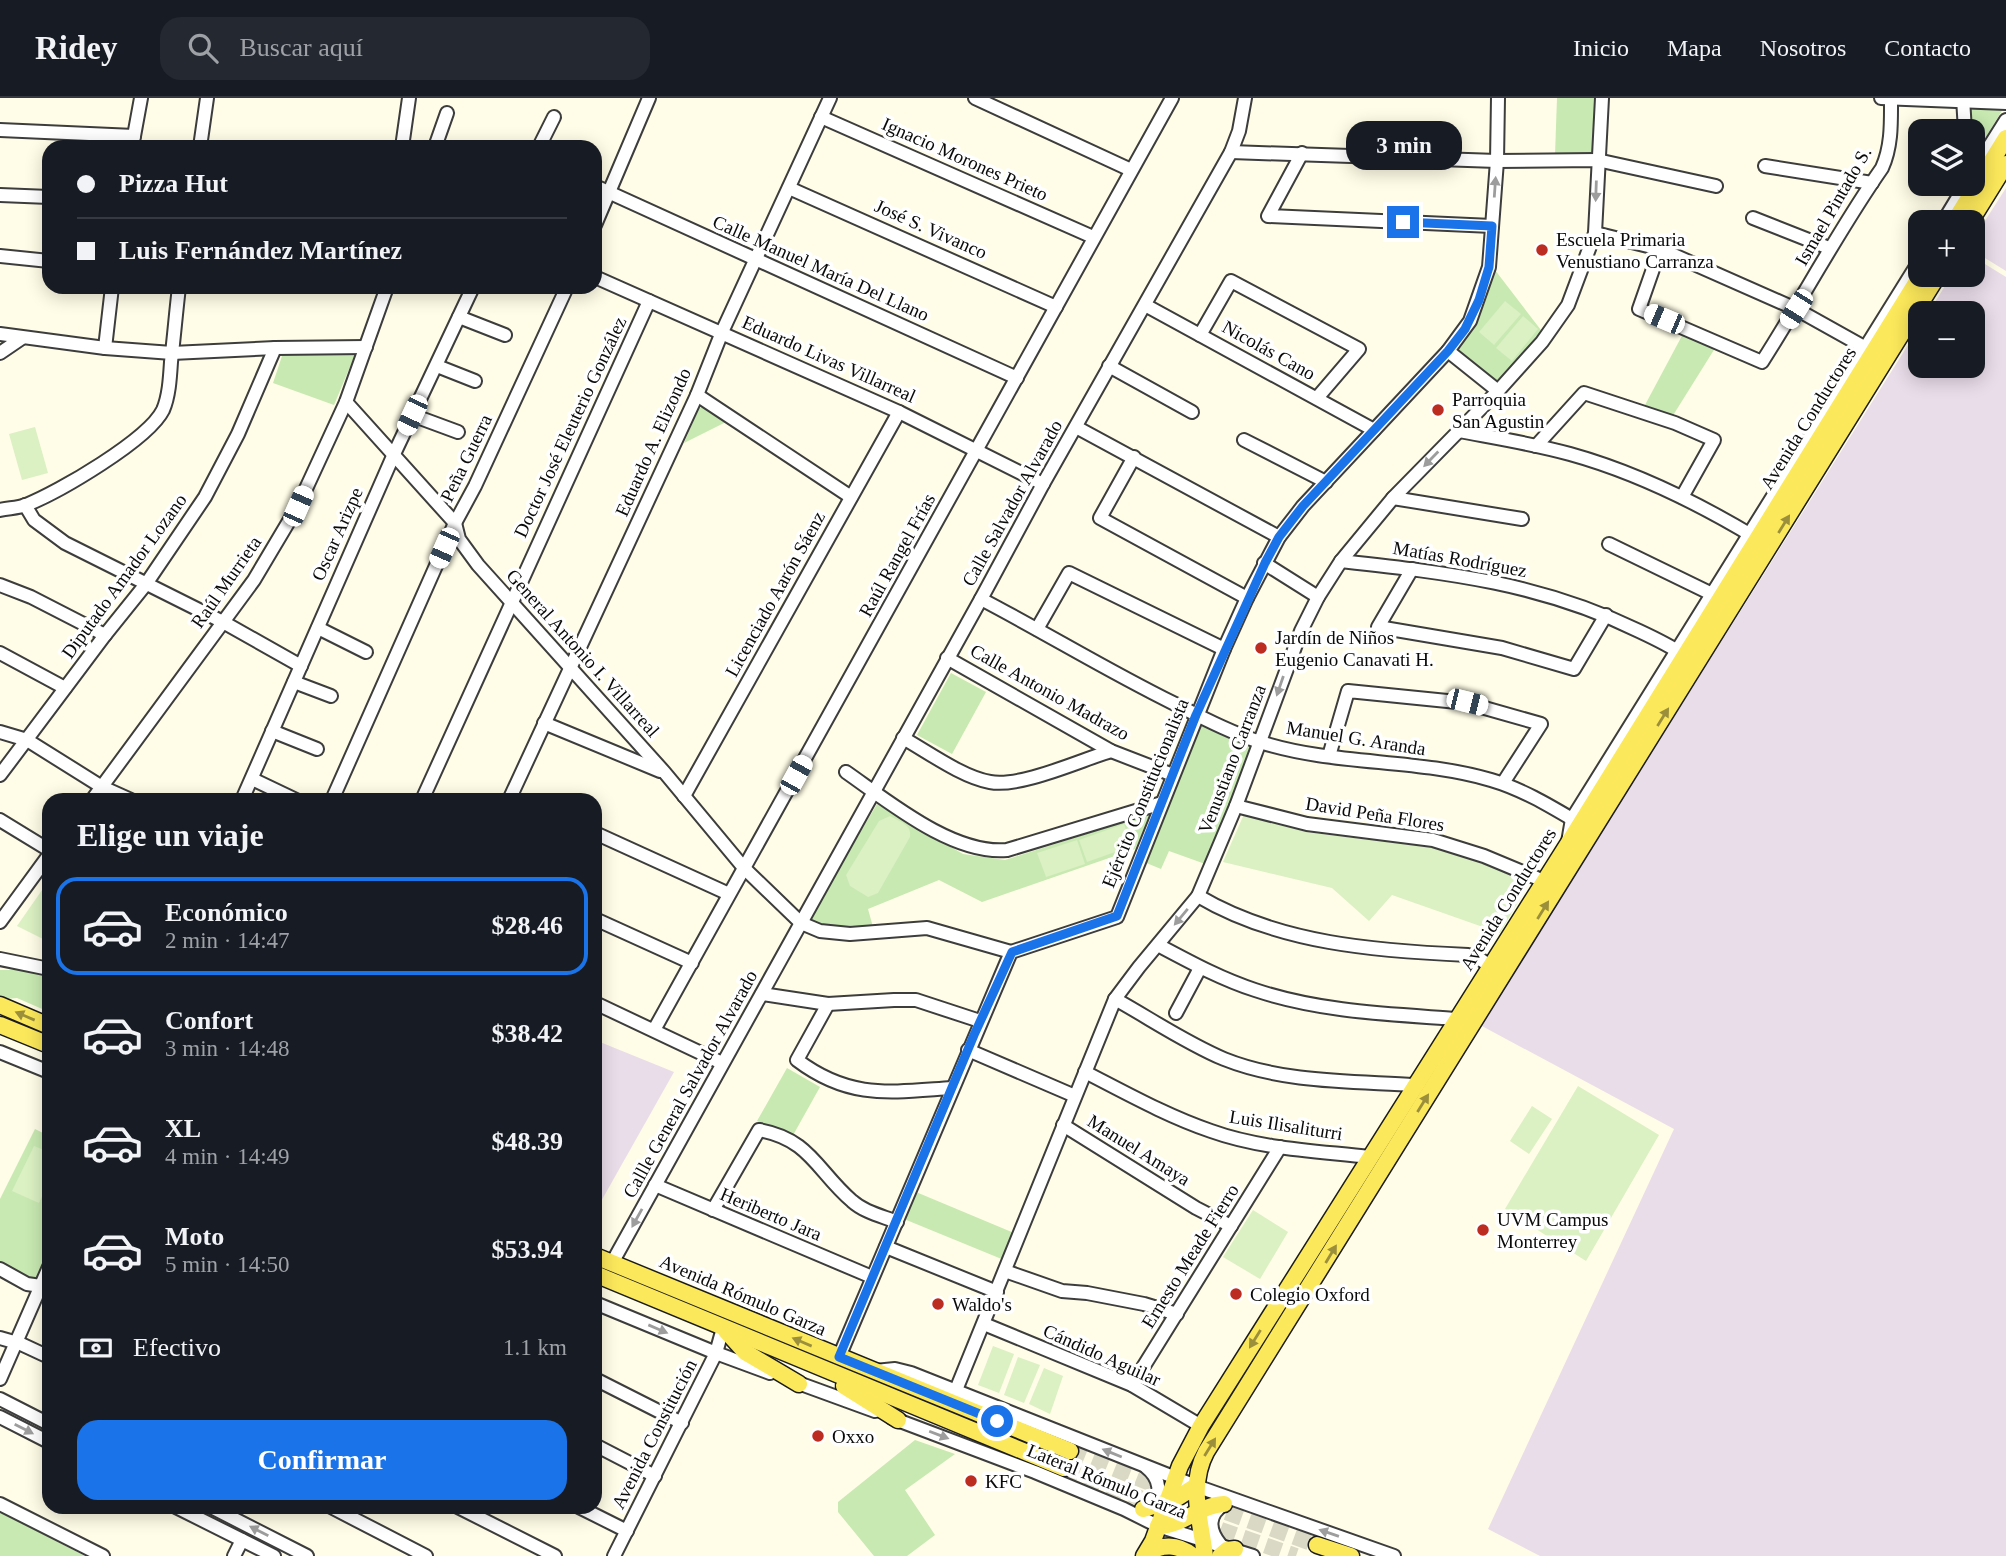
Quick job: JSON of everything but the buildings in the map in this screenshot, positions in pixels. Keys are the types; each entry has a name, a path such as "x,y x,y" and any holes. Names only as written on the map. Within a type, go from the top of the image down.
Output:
{"main road":[{"path":"1961,210 2006,138"},
{"path":"1977,210 2006,164"},
{"name":"Avenida Conductores","path":"1151,1544 1176,1478 1201,1426 1457,1019 1496,970 1544,881 1568,844 1576,821 1869,350 1913,287"},
{"name":"Avenida Conductores","path":"1204,1548 1196,1486 1206,1452 1496,970 1930,287"},
{"path":"0,1005 42,1023"},
{"path":"0,1025 42,1042"},
{"name":"Avenida Rómulo Garza","path":"602,1259 1070,1451"},
{"name":"Avenida Rómulo Garza","path":"602,1277 819,1369 1064,1468"},
{"path":"724,1328 745,1352 799,1384"},
{"path":"819,1369 898,1420"},
{"path":"1151,1544 1148,1525 1135,1511 1166,1503 1196,1486"},
{"path":"1151,1544 1173,1525 1208,1506 1229,1502"},
{"path":"1151,1544 1160,1547 1172,1546 1193,1556"},
{"path":"1317,1545 1351,1556"}],"street":[{"path":"133,140 141,98"},
{"path":"201,140 210,98"},
{"path":"403,140 409,98"},
{"path":"602,210 649,98"},
{"name":"Eduardo A. Elizondo","path":"516,793 544,723 697,395 722,332 830,98"},
{"path":"975,98 1131,170"},
{"name":"Raúl Rangel Frías","path":"654,1030 1172,98"},
{"name":"Calle Salvador Alvarado","path":"802,923 1043,484 1231,152 1239,131 1245,98"},
{"name":"Ejército Constitucionalista","path":"1012,952 1117,916 1224,649 1279,537 1326,482 1448,351 1470,321 1489,267 1497,161 1497,98"},
{"name":"Venustiano Carranza","path":"956,1391 1115,999 1198,897 1261,742 1295,645 1318,597 1341,561 1393,498 1498,391 1542,342 1568,305 1595,233 1602,98"},
{"path":"1881,98 1963,99 2006,103"},
{"name":"Ismael Pintado S.","path":"1660,249 1639,309 1762,362 1796,309 1829,248 1887,157 1891,134 1891,98"},
{"path":"1963,99 1964,119"},
{"path":"437,140 447,113"},
{"path":"542,140 554,117"},
{"name":"Ignacio Morones Prieto","path":"821,117 1093,237"},
{"path":"1985,153 2006,120"},
{"path":"0,130 111,140"},
{"path":"1231,152 1497,161 1597,160 1716,186"},
{"path":"1302,153 1268,215 1492,226"},
{"path":"1765,166 1872,183"},
{"name":"José S. Vivanco","path":"789,188 1056,307"},
{"name":"Calle Manuel María Del Llano","path":"602,190 1017,378"},
{"path":"0,195 42,197"},
{"path":"1753,218 1829,248"},
{"path":"1595,233 1660,249 1796,309 1869,350 1908,281"},
{"path":"0,256 42,260"},
{"name":"Eduardo Livas Villarreal","path":"602,280 899,412 978,449 1043,484"},
{"path":"1200,335 1231,281 1359,349 1317,398"},
{"path":"105,348 111,294"},
{"path":"0,510 25,505 126,448 144,434 164,408 178,294"},
{"name":"Raúl Murrieta","path":"97,793 254,580 298,506 346,402 385,294"},
{"name":"Oscar Arizpe","path":"246,793 394,454 470,294"},
{"name":"Peña Guerra","path":"335,793 456,523 564,294"},
{"name":"Doctor José Eleuterio González","path":"425,793 649,301"},
{"name":"Nicolás Cano","path":"1145,305 1374,430"},
{"path":"459,317 505,335"},
{"path":"0,334 172,354 275,348 366,347"},
{"path":"0,353 22,338"},
{"name":"Diputado Amador Lozano","path":"0,775 178,540 219,473 275,348"},
{"path":"1448,351 1498,391"},
{"path":"437,366 475,381"},
{"path":"1109,366 1192,412"},
{"path":"1536,446 1584,393 1652,415 1714,440 1682,497"},
{"path":"697,395 851,497"},
{"name":"General Antonio I. Villarreal","path":"346,402 456,523 456,533 462,544 570,669 665,773 744,868 802,923"},
{"name":"Licenciado Aarón Sáenz","path":"684,796 899,412"},
{"path":"412,415 458,432"},
{"path":"1076,427 1279,537"},
{"path":"1459,431 1594,461 1682,497 1753,537"},
{"path":"1244,440 1326,482"},
{"path":"1134,457 1100,518 1247,598"},
{"path":"1393,498 1522,519"},
{"path":"25,505 34,520 65,543 223,622 301,666"},
{"path":"1609,544 1715,596"},
{"name":"Matías Rodríguez","path":"1341,561 1489,580 1554,597 1606,615 1680,652"},
{"path":"1265,563 1318,597"},
{"path":"1412,569 1378,627 1502,648 1574,669 1606,615"},
{"path":"1037,629 1069,572 1224,649"},
{"path":"0,585 105,635"},
{"name":"Manuel G. Aranda","path":"981,599 1196,715 1261,742 1329,756 1476,776 1503,783 1576,821"},
{"path":"318,628 366,652"},
{"path":"0,653 65,688"},
{"name":"Calle Antonio Madrazo","path":"947,658 1111,751 1173,775"},
{"path":"294,682 331,696"},
{"path":"1329,756 1348,691 1467,702 1541,724 1503,783"},
{"path":"544,723 665,773"},
{"path":"272,731 317,749"},
{"path":"0,733 27,740 115,793"},
{"path":"903,738 974,777 999,783 1021,780 1111,751"},
{"path":"846,772 948,837 989,851 1007,850 1162,803"},
{"path":"252,779 281,793"},
{"name":"David Peña Flores","path":"1236,806 1307,824 1433,840 1484,856 1544,881"},
{"path":"0,820 42,846"},
{"path":"602,836 729,894"},
{"path":"0,922 42,865"},
{"path":"1198,897 1248,921 1318,940 1363,947 1468,955 1477,957 1496,970"},
{"path":"602,922 692,963"},
{"path":"802,923 820,931 849,934 927,928 1012,952 968,1049 839,1357"},
{"name":"Callle General Salvador Alvarado","path":"612,1264 802,923"},
{"path":"1158,945 1200,968 1255,990 1301,1003 1354,1012 1457,1019"},
{"path":"0,959 42,967"},
{"path":"1175,1013 1200,968"},
{"path":"762,994 828,1004 908,999 980,1021"},
{"path":"1115,999 1223,1059 1255,1069 1287,1077 1415,1085"},
{"path":"828,1004 797,1060 809,1070 844,1087 879,1092 952,1088"},
{"path":"602,1006 722,1063"},
{"path":"968,1049 1075,1096"},
{"path":"0,1052 42,1069"},
{"name":"Luis Ilisaliturri","path":"1085,1072 1133,1097 1212,1132 1280,1147 1369,1157"},
{"name":"Manuel Amaya","path":"1063,1125 1196,1208 1231,1226"},
{"path":"713,1210 759,1130 790,1139 815,1160 851,1200 869,1211 897,1222"},
{"name":"Ernesto Meade Fierro","path":"1132,1385 1280,1147"},
{"name":"Heriberto Jara","path":"655,1185 872,1277"},
{"path":"886,1247 997,1292"},
{"path":"0,1269 27,1284 42,1286"},
{"path":"1004,1272 1062,1291 1144,1304 1177,1314"},
{"path":"0,1379 42,1293"},
{"name":"Lateral Rómulo Garza","path":"602,1306 716,1353 1135,1511"},
{"name":"Cándido Aguilar","path":"984,1324 1132,1385 1201,1426"},
{"name":"Avenida Constitución","path":"614,1556 716,1353 724,1328"},
{"path":"0,1338 42,1354"},
{"name":"Lateral Rómulo Garza","path":"875,1371 895,1369 1176,1478 1229,1502 1394,1556"},
{"path":"602,1383 682,1423"},
{"path":"0,1399 42,1420"},
{"path":"0,1416 42,1438"},
{"path":"602,1449 655,1476"},
{"path":"1135,1511 1153,1503 1159,1490 1156,1477 1143,1465"},
{"path":"1225,1550 1213,1534 1211,1521 1214,1513 1229,1502"},
{"path":"0,1504 103,1556"},
{"path":"202,1514 210,1524 242,1540 254,1552 274,1556"},
{"path":"210,1524 212,1514"},
{"path":"226,1514 307,1556"},
{"path":"345,1514 426,1556"},
{"path":"472,1514 555,1556"},
{"path":"593,1514 627,1531"},
{"path":"233,1556 242,1540"},
{"name":"Lateral Rómulo Garza","path":"1151,1544 1225,1550 1253,1556"}],"shaded area":[{"path":"2006,188 2006,271 1985,258 1985,221"},
{"path":"1985,264 2006,277 2006,1556 1540,1556 1488,1529 1674,1129 1480,1025 1908,345 1908,378 1985,378 1985,301 1936,301 1944,287 1985,287"},
{"path":"602,1043 674,1072 602,1200"}],"green space":[{"path":"1557,98 1599,98 1597,155 1555,155"},
{"path":"2006,104 1985,139 1985,119 1971,119 1971,105"},
{"path":"1495,270 1544,334 1498,384 1457,349 1479,311"},
{"path":"1505,301 1521,314 1494,345 1479,332"},
{"path":"1523,316 1538,329 1512,361 1496,348"},
{"path":"1684,332 1717,345 1672,417 1645,405"},
{"path":"357,350 334,405 273,383 283,353"},
{"path":"705,407 728,421 684,443 699,408"},
{"path":"35,427 48,473 22,480 9,434"},
{"path":"951,673 986,692 952,754 917,735"},
{"path":"1200,722 1257,748 1208,865 1169,851 1161,869 1144,862"},
{"path":"877,804 963,854 1005,860 1152,813 1135,849 982,902 939,880 868,909 873,927 831,928 807,922"},
{"path":"1245,812 1306,832 1460,851 1531,880 1500,933 1392,895 1369,921 1332,888 1223,862"},
{"path":"890,816 907,826 910,837 878,893 868,897 850,886 846,875 879,821"},
{"path":"1124,824 1132,846 1087,862 1079,840"},
{"path":"1077,840 1085,864 1046,877 1037,853"},
{"path":"42,890 42,938 17,926"},
{"path":"0,970 26,970 42,975 42,1009 17,998 5,999 0,996"},
{"path":"787,1068 820,1087 792,1137 757,1121"},
{"path":"1578,1086 1659,1135 1586,1261 1505,1209"},
{"path":"1532,1106 1552,1119 1529,1154 1510,1141"},
{"path":"35,1129 42,1132 42,1273 37,1284 0,1264 0,1199"},
{"path":"34,1146 42,1149 42,1197 39,1203 12,1191"},
{"path":"916,1192 1014,1233 1004,1260 904,1219"},
{"path":"1253,1210 1288,1232 1260,1279 1223,1257"},
{"path":"993,1346 1014,1354 999,1393 978,1385"},
{"path":"1018,1357 1040,1365 1024,1403 1004,1395"},
{"path":"1044,1368 1063,1376 1050,1414 1029,1404"},
{"path":"915,1440 955,1454 905,1490 935,1535 907,1556 874,1556 838,1512 838,1502"},
{"path":"0,1512 85,1556 0,1556"}],"tunnel":[{"path":"1070,1451 1170,1491"},
{"path":"1064,1468 1221,1530 1296,1556"},
{"path":"1204,1504 1317,1545"}],"place":[{"name":"Escuela Primaria Venustiano Carranza","path":"1542,250"},
{"name":"Parroquia San Agustin","path":"1438,410"},
{"name":"Jardín de Niños Eugenio Canavati H.","path":"1261,648"},
{"name":"UVM Campus Monterrey","path":"1483,1230"},
{"name":"Colegio Oxford","path":"1236,1294"},
{"name":"Waldo's","path":"938,1304"},
{"name":"Oxxo","path":"818,1436"},
{"name":"KFC","path":"971,1481"}],"route":[{"path":"997,1421 839,1357 974,1035 1012,952 1117,916 1224,649 1279,537 1303,506 1448,351 1470,321 1489,267 1492,226 1403,222"}]}
